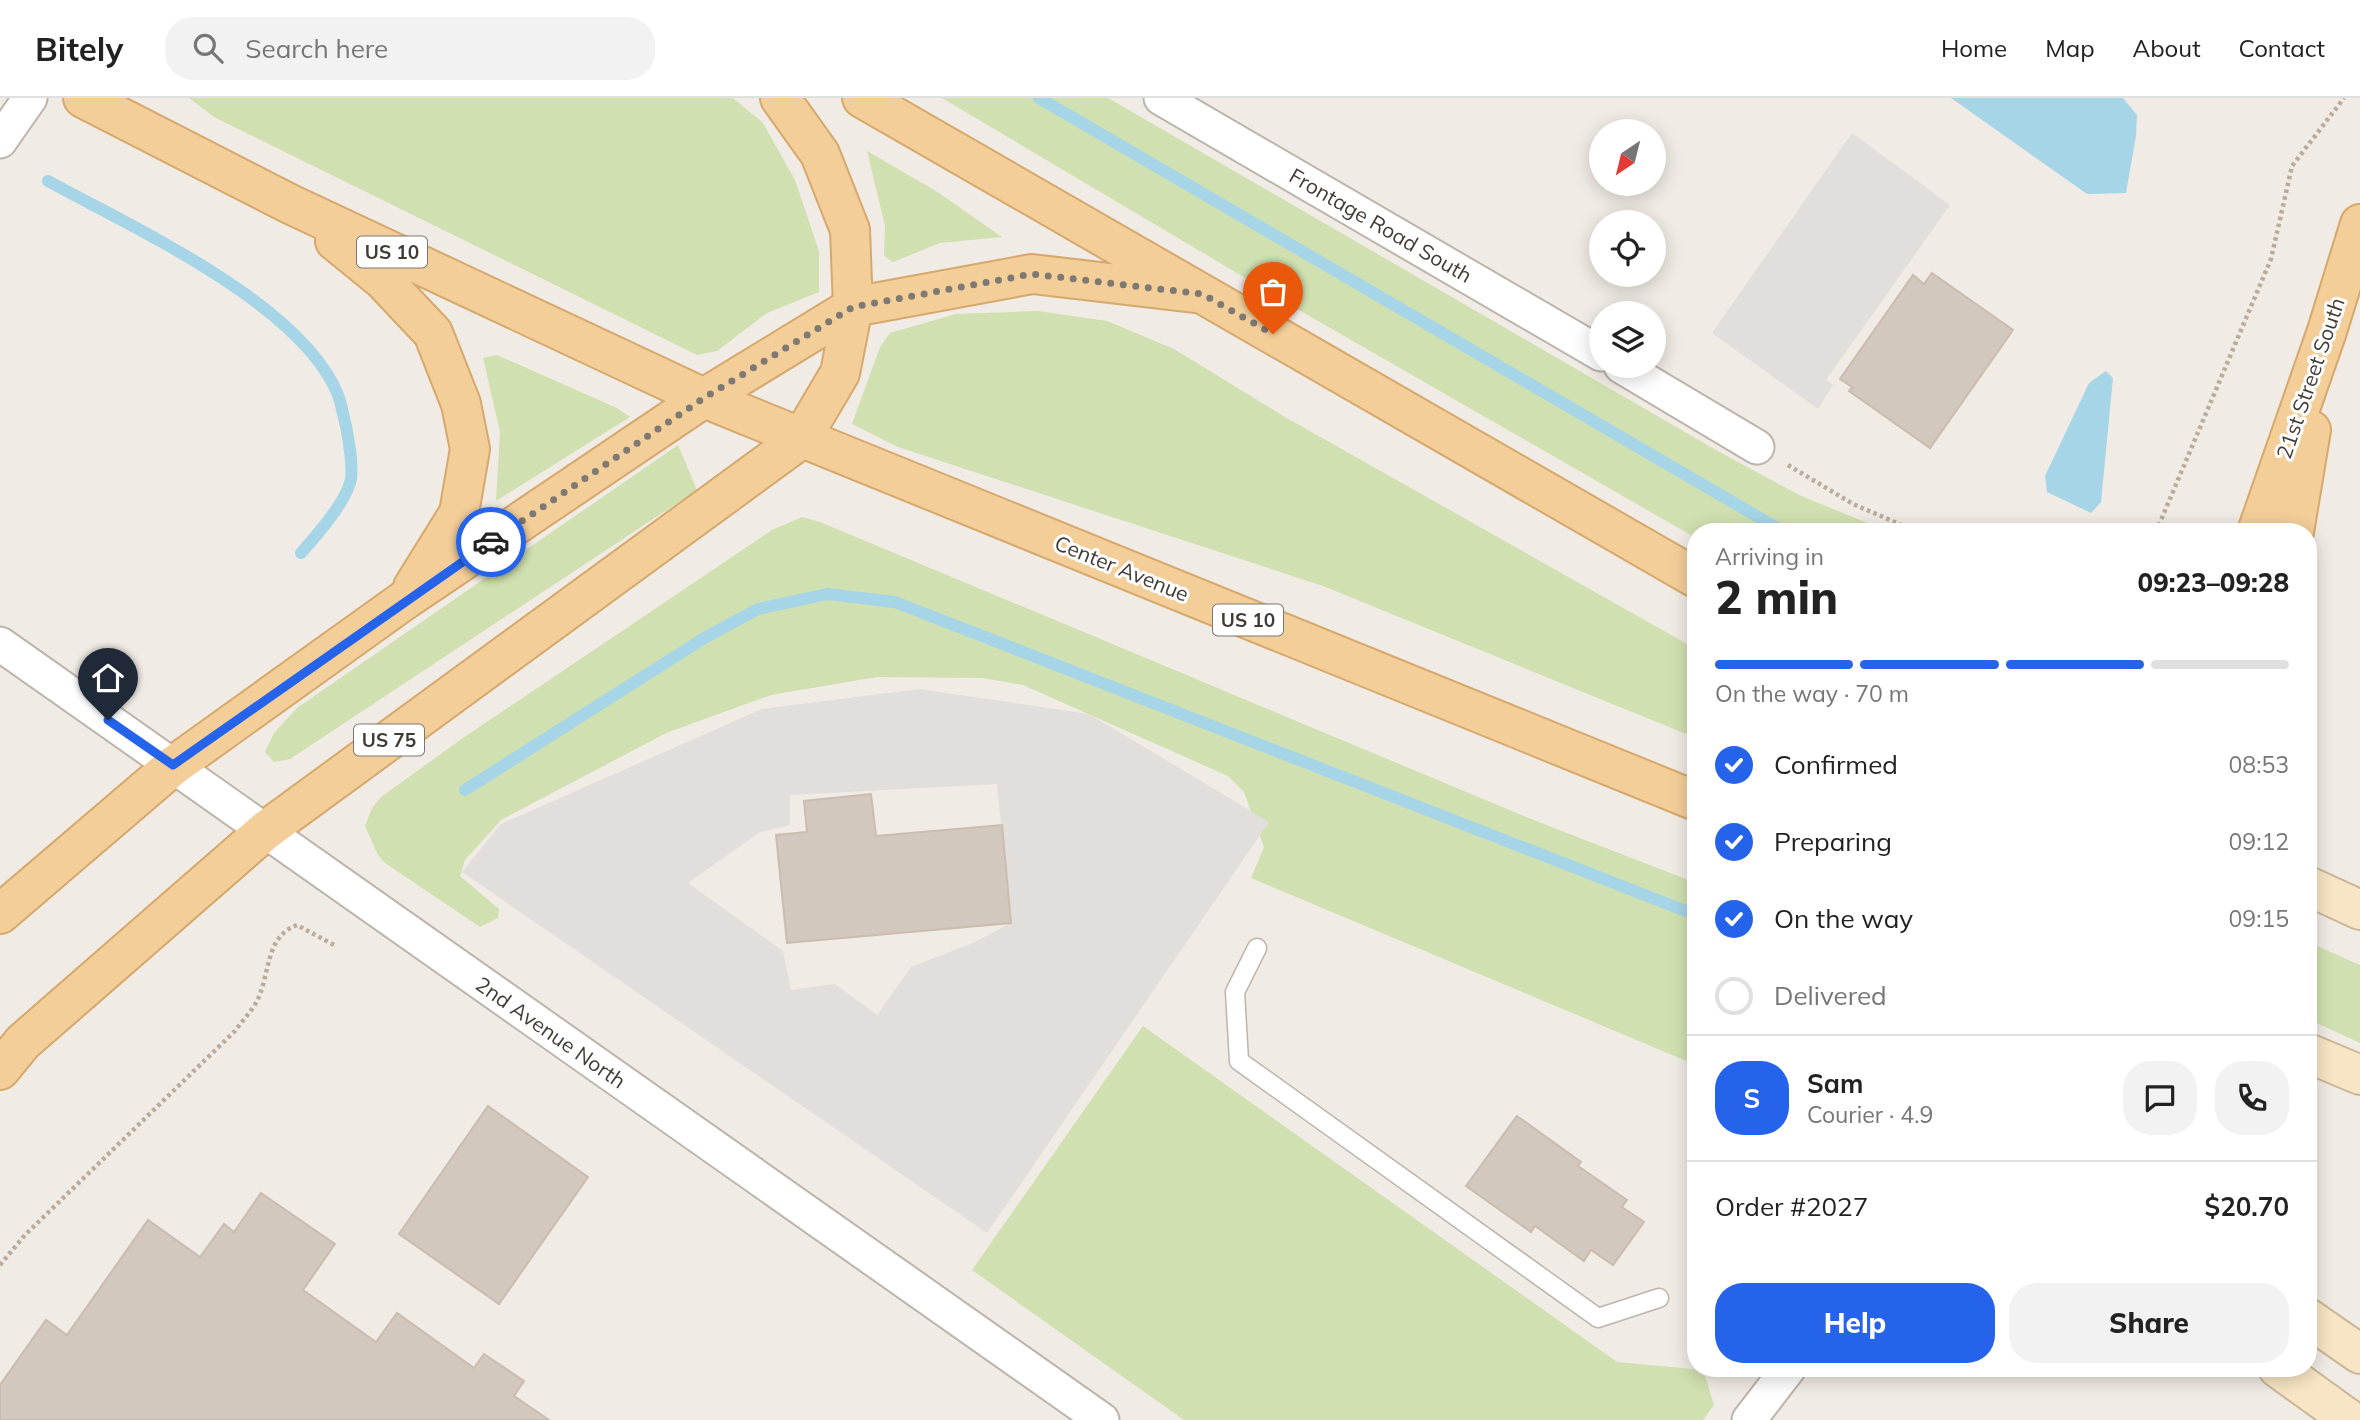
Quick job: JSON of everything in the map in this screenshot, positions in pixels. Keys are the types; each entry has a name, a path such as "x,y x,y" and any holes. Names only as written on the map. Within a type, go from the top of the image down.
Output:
{"main road":[{"name":"US 10","path":"83,98 290,204 704,398"},
{"path":"780,98 820,154 850,230 853,307 840,373 801,439"},
{"path":"862,98 1687,573"},
{"path":"290,204 383,280 433,333 461,404 470,449 460,513 406,599"},
{"name":"21st Street South","path":"2260,523 2327,331 2360,224"},
{"path":"0,914 173,765 406,599 704,398 853,307 1032,274 1202,294"},
{"path":"2236,523 2327,331"},
{"path":"2295,523 2327,331"},
{"name":"Center Avenue","path":"704,398 1687,797"},
{"name":"US 75","path":"0,1070 23,1042 265,831 801,439"},
{"path":"2317,890 2360,909"},
{"path":"2317,1059 2360,1075"},
{"path":"2317,1324 2360,1354"},
{"path":"2290,1377 2350,1420"}],"street":[{"path":"0,141 30,98"},
{"name":"Frontage Road South","path":"1161,98 1589,347"},
{"path":"1641,378 1757,447"},
{"name":"2nd Avenue North","path":"0,644 1102,1420"},
{"path":"1749,1420 1782,1377"}],"lane":[{"path":"1257,948 1235,992 1238,1061 1598,1318 1659,1298"}],"path":[{"path":"2159,523 2271,259 2292,166 2344,98"},
{"path":"1757,447 1853,504 1897,523"},
{"path":"0,1265 24,1235 235,1031 257,1001 275,943 284,930 298,925 334,945"}],"green space":[{"path":"189,98 733,98 763,123 795,180 819,251 819,292 767,313 717,351 697,355 214,117"},
{"path":"942,98 1108,98 1716,450 1799,495 1867,523 1687,523 1687,533 1311,317"},
{"path":"867,151 936,191 1002,237 940,243 893,262 884,256 885,226"},
{"path":"1038,311 1107,321 1174,349 1285,417 1687,644 1687,734 1323,586 898,447 852,424 880,347 890,333 956,314"},
{"path":"497,355 617,408 630,417 496,501 500,432 483,358"},
{"path":"678,445 697,490 290,759 274,762 265,752 274,733 297,708"},
{"path":"802,517 820,522 1531,819 1687,880 1687,1061 1251,878 1264,847 1244,792 1228,776 1023,685 983,678 877,677 771,695 666,733 501,820 465,860 460,876 499,909 498,918 480,927 385,863 378,855 365,826 372,808 381,797 463,738 772,530"},
{"path":"2317,946 2360,965 2360,1043 2317,1023"},
{"path":"1143,1026 1617,1362 1687,1368 1687,1377 1705,1377 1714,1405 1703,1420 1184,1420 972,1270"}],"shaded area":[{"path":"1852,133 1950,205 1826,380 1833,385 1818,409 1712,333"},
{"path":"919,689 1089,714 1269,822 987,1233 462,872 501,824 762,709","holes":["997,784 1011,923 973,943 911,967 877,1015 835,984 791,990 783,951 688,883 760,832 790,825 790,795"]}],"water":[{"path":"1951,98 2123,98 2137,115 2126,193 2087,194"},
{"path":"2106,371 2113,378 2101,502 2091,513 2047,492 2045,476 2089,383"}],"building":[{"path":"1932,273 2013,330 1930,448 1849,391 1852,387 1840,379 1913,275 1924,284"},
{"path":"871,794 876,836 1002,825 1011,923 787,943 776,835 807,832 804,801"},
{"path":"488,1106 588,1177 499,1304 399,1234"},
{"path":"1517,1116 1581,1162 1578,1166 1627,1200 1622,1207 1644,1222 1613,1265 1591,1250 1584,1261 1535,1226 1531,1232 1466,1186"},
{"path":"261,1193 335,1244 303,1290 376,1342 397,1313 474,1368 484,1354 524,1381 514,1396 549,1420 0,1420 0,1385 46,1320 67,1335 148,1220 200,1257 224,1224 234,1232"}],"waterway":[{"path":"1039,98 1769,523"},
{"path":"48,181 167,245 253,299 289,330 319,362 341,403 350,452 351,479 337,508 301,553"},
{"path":"465,790 706,637 758,609 827,594 895,602 1687,911"}],"way so far":[{"path":"491,542 704,398 853,307 1032,274 1202,294 1273,334"}],"route":[{"path":"108,720 173,765 406,599 491,542"}]}
